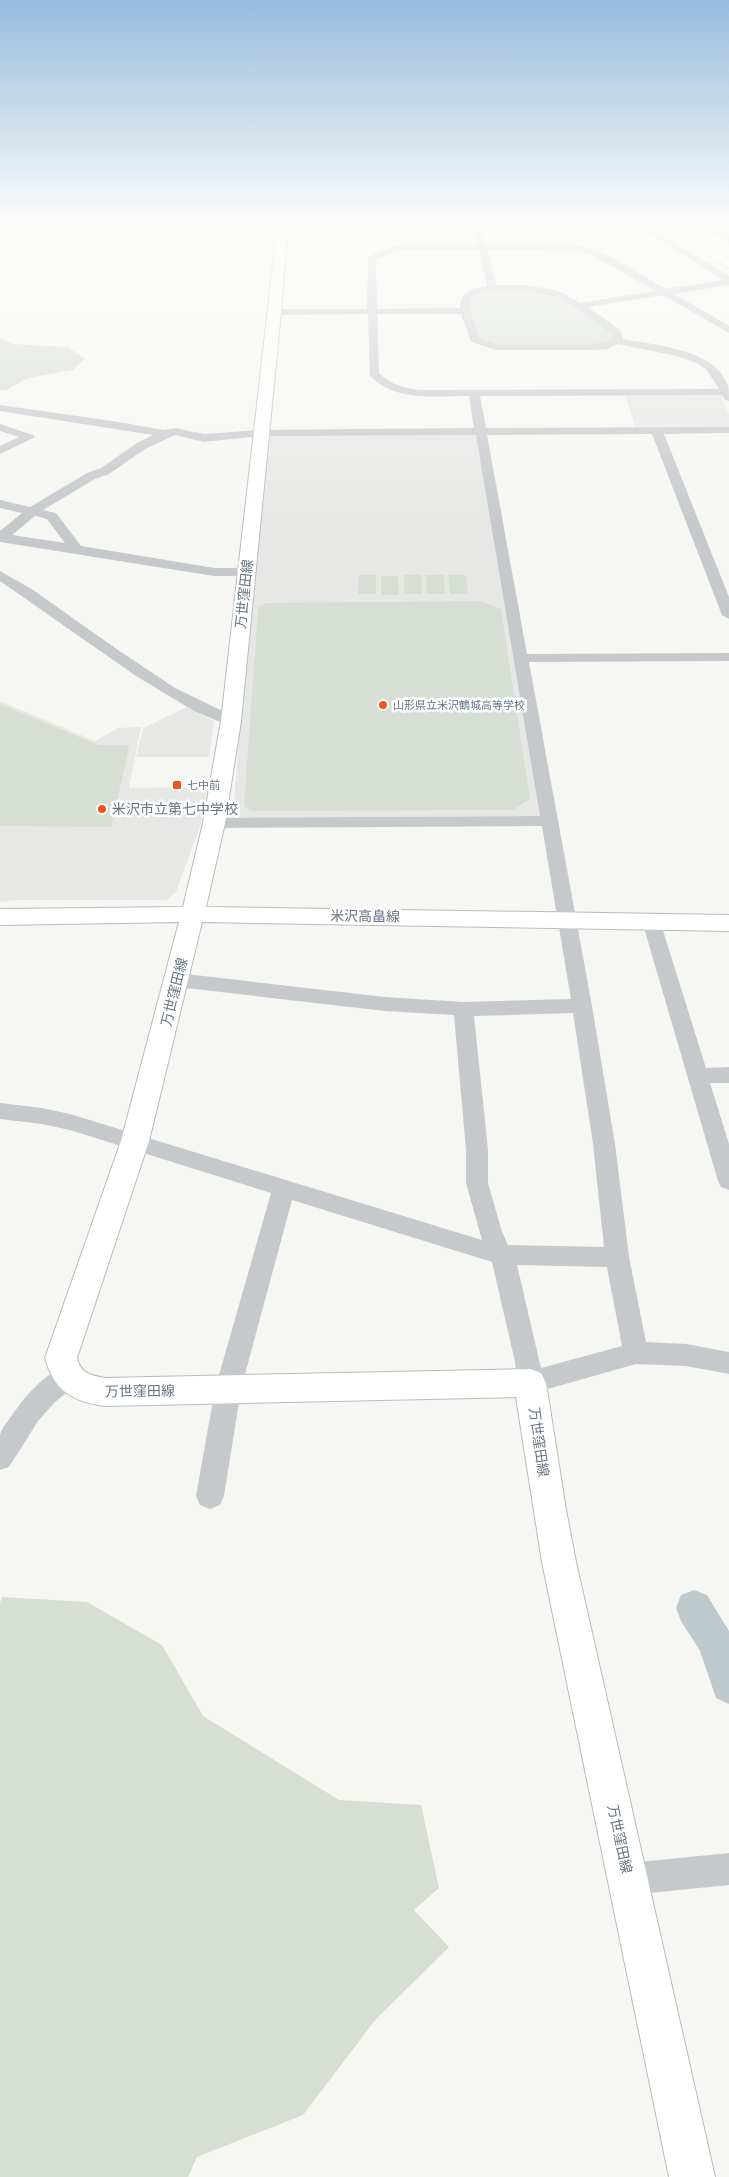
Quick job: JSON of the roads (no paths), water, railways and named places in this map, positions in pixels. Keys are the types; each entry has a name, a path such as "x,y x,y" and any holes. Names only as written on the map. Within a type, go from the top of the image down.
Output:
{"main road":[{"name":"万世窪田線","path":"274,322 231,721 214,823 177,980 135,1141 61,1358 67,1376 77,1385 91,1391 106,1392 530,1383 549,1510 559,1562 692,2177"},
{"name":"米沢高畠線","path":"0,917 192,914 729,923"}],"street":[{"path":"373,322 374,374 382,383 395,390 420,393 728,394"},
{"path":"469,322 475,340 496,347 590,347 607,346 617,341 679,353 698,360 710,368 728,394"},
{"path":"600,322 616,332 617,341"},
{"path":"714,322 729,330"},
{"path":"474,393 582,1006 604,1144 617,1257 636,1353"},
{"path":"0,408 112,424 164,434"},
{"path":"0,420 23,412"},
{"path":"0,427 29,436 0,450"},
{"path":"1,538 32,512 91,476 105,471 141,446 164,434 175,431 204,438 261,433 729,430"},
{"path":"656,431 729,615"},
{"path":"0,504 51,516 76,549"},
{"path":"1,538 214,572 246,572"},
{"path":"0,576 33,595 110,651 186,700 202,710 231,721"},
{"path":"522,658 729,657"},
{"path":"214,823 549,821"},
{"path":"651,921 729,1180"},
{"path":"177,980 385,1004 464,1009 582,1006"},
{"path":"464,1009 477,1150 477,1183 490,1232 506,1268 528,1362 530,1383 636,1353 686,1355 729,1362"},
{"path":"697,1076 729,1075"},
{"path":"0,1111 42,1116 70,1122 500,1256 617,1257"},
{"path":"210,1496 228,1389 284,1189"},
{"path":"0,1458 36,1402 54,1384 67,1376"},
{"path":"629,1879 729,1869"}],"waterway":[{"path":"694,1608 716,1643 729,1685"}],"place":[{"name":"山形県立米沢鶴城高等学校","path":"383,705"},
{"name":"七中前","path":"177,785"},
{"name":"米沢市立第七中学校","path":"102,809"}]}
